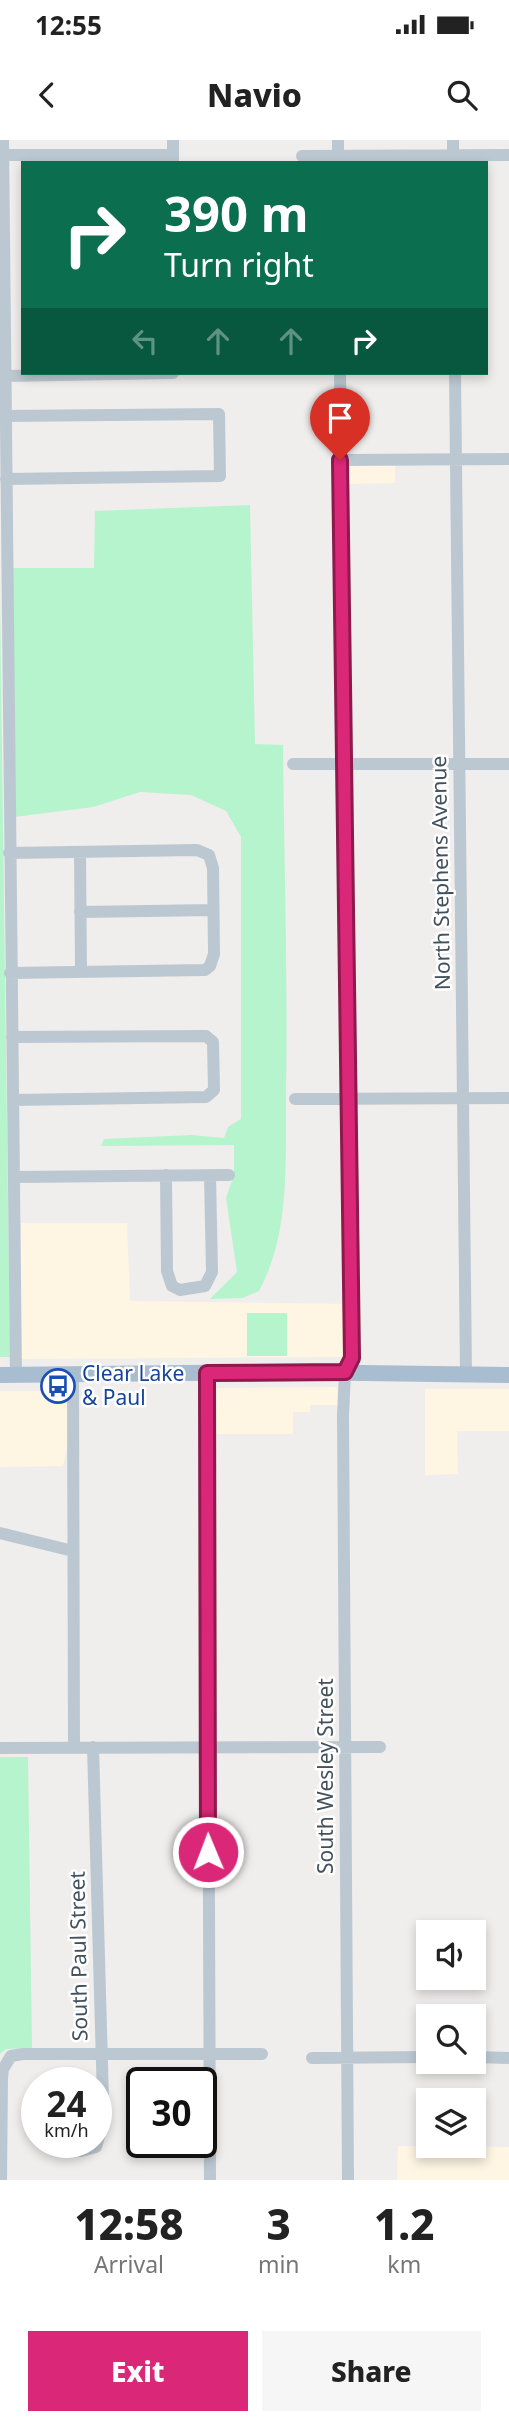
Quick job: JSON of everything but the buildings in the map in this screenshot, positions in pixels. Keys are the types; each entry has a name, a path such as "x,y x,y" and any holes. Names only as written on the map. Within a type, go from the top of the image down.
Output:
{"main road":[{"path":"8,1375 345,1372 509,1375"}],"street":[{"path":"3,140 10,973 15,1177 8,1375"},
{"path":"3,155 173,159 173,140"},
{"path":"338,140 338,159"},
{"path":"453,140 453,159"},
{"path":"302,156 338,159 453,159 509,155"},
{"path":"5,376 61,375"},
{"name":"South Wesley Street","path":"340,375 352,1355 345,1372 348,2180"},
{"name":"North Stephens Avenue","path":"454,375 466,1373"},
{"path":"5,416 219,414 220,476 6,480"},
{"path":"340,460 509,459"},
{"path":"293,764 509,764"},
{"path":"9,853 204,851 212,861 213,910 213,961 205,971 10,973"},
{"path":"80,852 81,972"},
{"path":"80,912 213,910"},
{"path":"12,1037 206,1036 213,1042 214,1090 206,1097 13,1100"},
{"path":"295,1099 509,1098"},
{"path":"166,1175 167,1271 172,1286 180,1290 205,1286 212,1272 210,1175"},
{"path":"15,1177 229,1175"},
{"path":"207,1373 210,2180"},
{"path":"73,1374 74,1747"},
{"path":"0,1533 73,1551"},
{"name":"South Paul Street","path":"93,1747 102,2067"},
{"path":"0,1748 380,1747"},
{"path":"1,2180 1,2090 6,2061 23,2054 262,2054"},
{"path":"312,2058 416,2057"},
{"path":"486,2057 509,2058"}],"shaded area":[{"path":"347,465 395,465 395,483 347,484"},
{"path":"21,1223 127,1223 130,1301 346,1304 344,1357 21,1359"},
{"path":"337,1387 338,1405 310,1405 310,1412 293,1412 293,1434 210,1434 211,1388"},
{"path":"425,1389 509,1389 509,1431 457,1431 458,1474 425,1475"},
{"path":"0,1391 68,1391 67,1447 63,1466 0,1467"},
{"path":"398,2146 416,2146 416,2158 486,2158 486,2147 509,2147 509,2180 397,2180"}],"green space":[{"path":"250,505 255,744 283,745 287,1007 284,1195 277,1245 259,1291 242,1298 210,1299 237,1272 226,1198 234,1175 234,1145 101,1146 104,1139 192,1135 224,1138 228,1127 241,1119 241,837 226,811 191,795 140,792 93,807 14,817 12,568 94,568 95,511"},
{"path":"0,599 10,1357 0,1357"},
{"path":"247,1313 287,1313 287,1356 247,1356"},
{"path":"0,1757 28,1757 32,2048 6,2049 0,2054"}],"place":[{"name":"Clear Lake & Paul","path":"58,1386"}],"route":[{"path":"208,1852 207,1373 345,1372 352,1358 340,460"}]}
